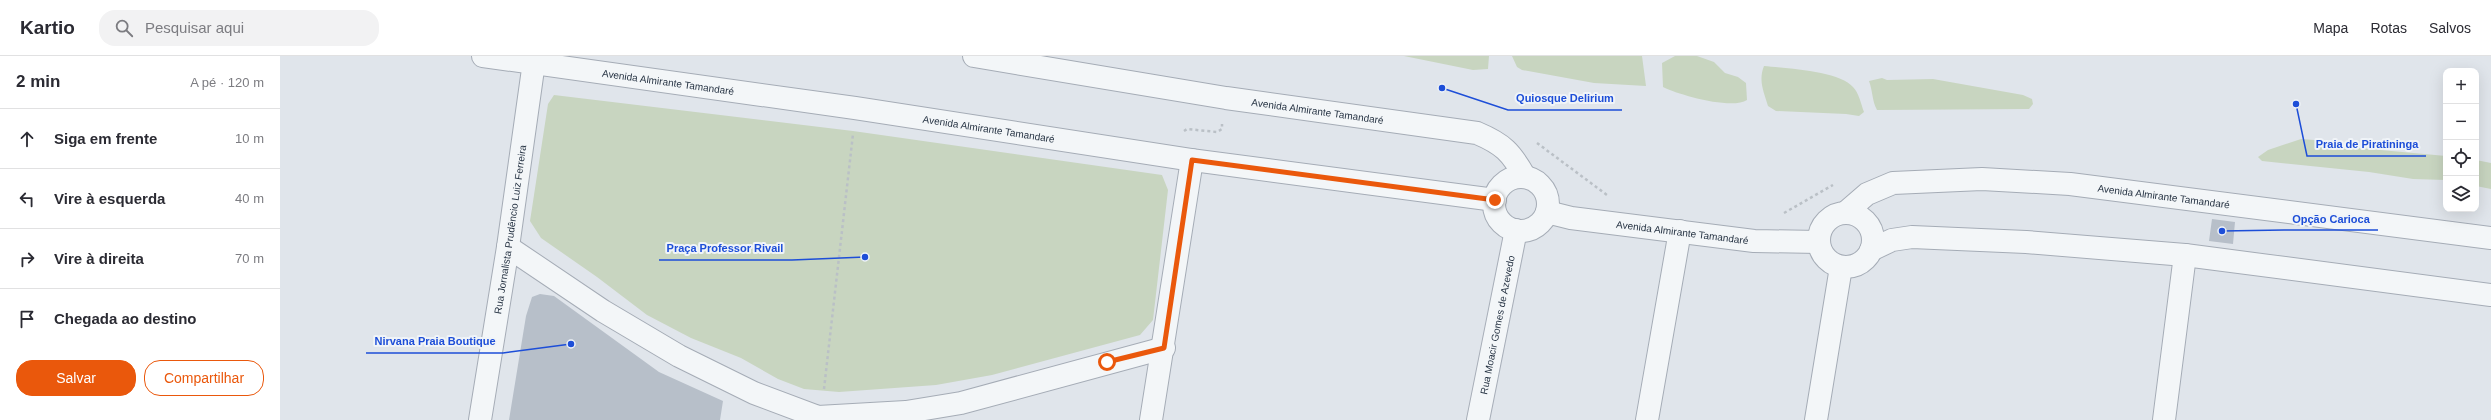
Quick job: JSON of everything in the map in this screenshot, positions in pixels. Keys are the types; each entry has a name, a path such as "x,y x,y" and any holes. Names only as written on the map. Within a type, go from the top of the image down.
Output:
{"street":[{"name":"Avenida Almirante Tamandaré","path":"483,56 855,108 1192,160 1495,200"},
{"name":"Avenida Almirante Tamandaré","path":"974,56 1219,97 1477,133 1497,141 1512,155 1525,177"},
{"name":"Rua Jornalista Prudêncio Luiz Ferreira","path":"480,420 508,247 534,62"},
{"path":"1151,420 1164,348 1192,160"},
{"path":"1517,177 1525,177 1533,179 1544,190 1548,197 1547,212 1538,225 1524,231 1509,228 1499,219 1495,208 1495,200 1502,185 1517,177"},
{"name":"Avenida Almirante Tamandaré","path":"1845,213 1867,194 1894,183 1982,179 2070,184 2491,238"},
{"name":"Avenida Almirante Tamandaré","path":"1547,212 1571,218 1754,241 1819,242"},
{"path":"1871,250 1873,242 1869,225 1854,214 1845,213 1830,218 1824,224 1819,242 1822,254 1828,260 1841,267 1859,264 1871,250 1892,240 1912,237 1962,238 2185,255 2491,295"},
{"name":"Rua Moacir Gomes de Azevedo","path":"1478,420 1516,230"},
{"path":"1647,420 1680,231"},
{"path":"508,247 603,311 679,356 754,393 818,419 906,412 961,403 1164,348"},
{"path":"2164,420 2185,255"},
{"path":"1816,420 1841,267"}],"path":[{"path":"818,419 825,385 855,108"},
{"path":"1531,138 1612,199"},
{"path":"1780,215 1840,181"}],"green space":[{"path":"1404,56 1489,56 1488,69 1473,70"},
{"path":"1512,56 1642,56 1646,86 1594,83 1522,70 1517,67"},
{"path":"1675,56 1697,56 1714,62 1725,73 1738,77 1746,83 1747,100 1740,103 1730,103 1705,100 1681,94 1663,87 1662,63"},
{"path":"1764,66 1812,71 1837,77 1853,87 1857,92 1864,112 1859,116 1846,114 1776,111 1768,106 1763,91 1762,71"},
{"path":"1882,78 1887,80 1933,79 2023,95 2032,99 2033,104 2029,109 1877,110 1869,81"},
{"path":"554,95 853,131 1162,175 1168,190 1153,320 1140,335 992,375 936,385 839,392 804,389 778,379 741,358 691,338 647,315 597,277 541,238 530,221 548,104"},
{"path":"2301,139 2328,141 2359,148 2443,156 2443,180 2413,179 2369,172 2262,161 2258,157 2268,150"},
{"path":"2479,161 2491,163 2491,189 2479,187"}],"building":[{"path":"2212,219 2235,222 2233,244 2209,241"},
{"path":"540,294 554,296 659,372 723,401 720,420 509,420 526,316 532,297"}],"place":[{"name":"Quiosque Delirium","path":"1442,88"},
{"name":"Praia de Piratininga","path":"2296,104"},
{"name":"Opção Carioca","path":"2222,231"},
{"name":"Praça Professor Rivail","path":"865,257"},
{"name":"Nirvana Praia Boutique","path":"571,344"}],"route":[{"path":"1107,362 1164,348 1192,160 1495,200"}]}
